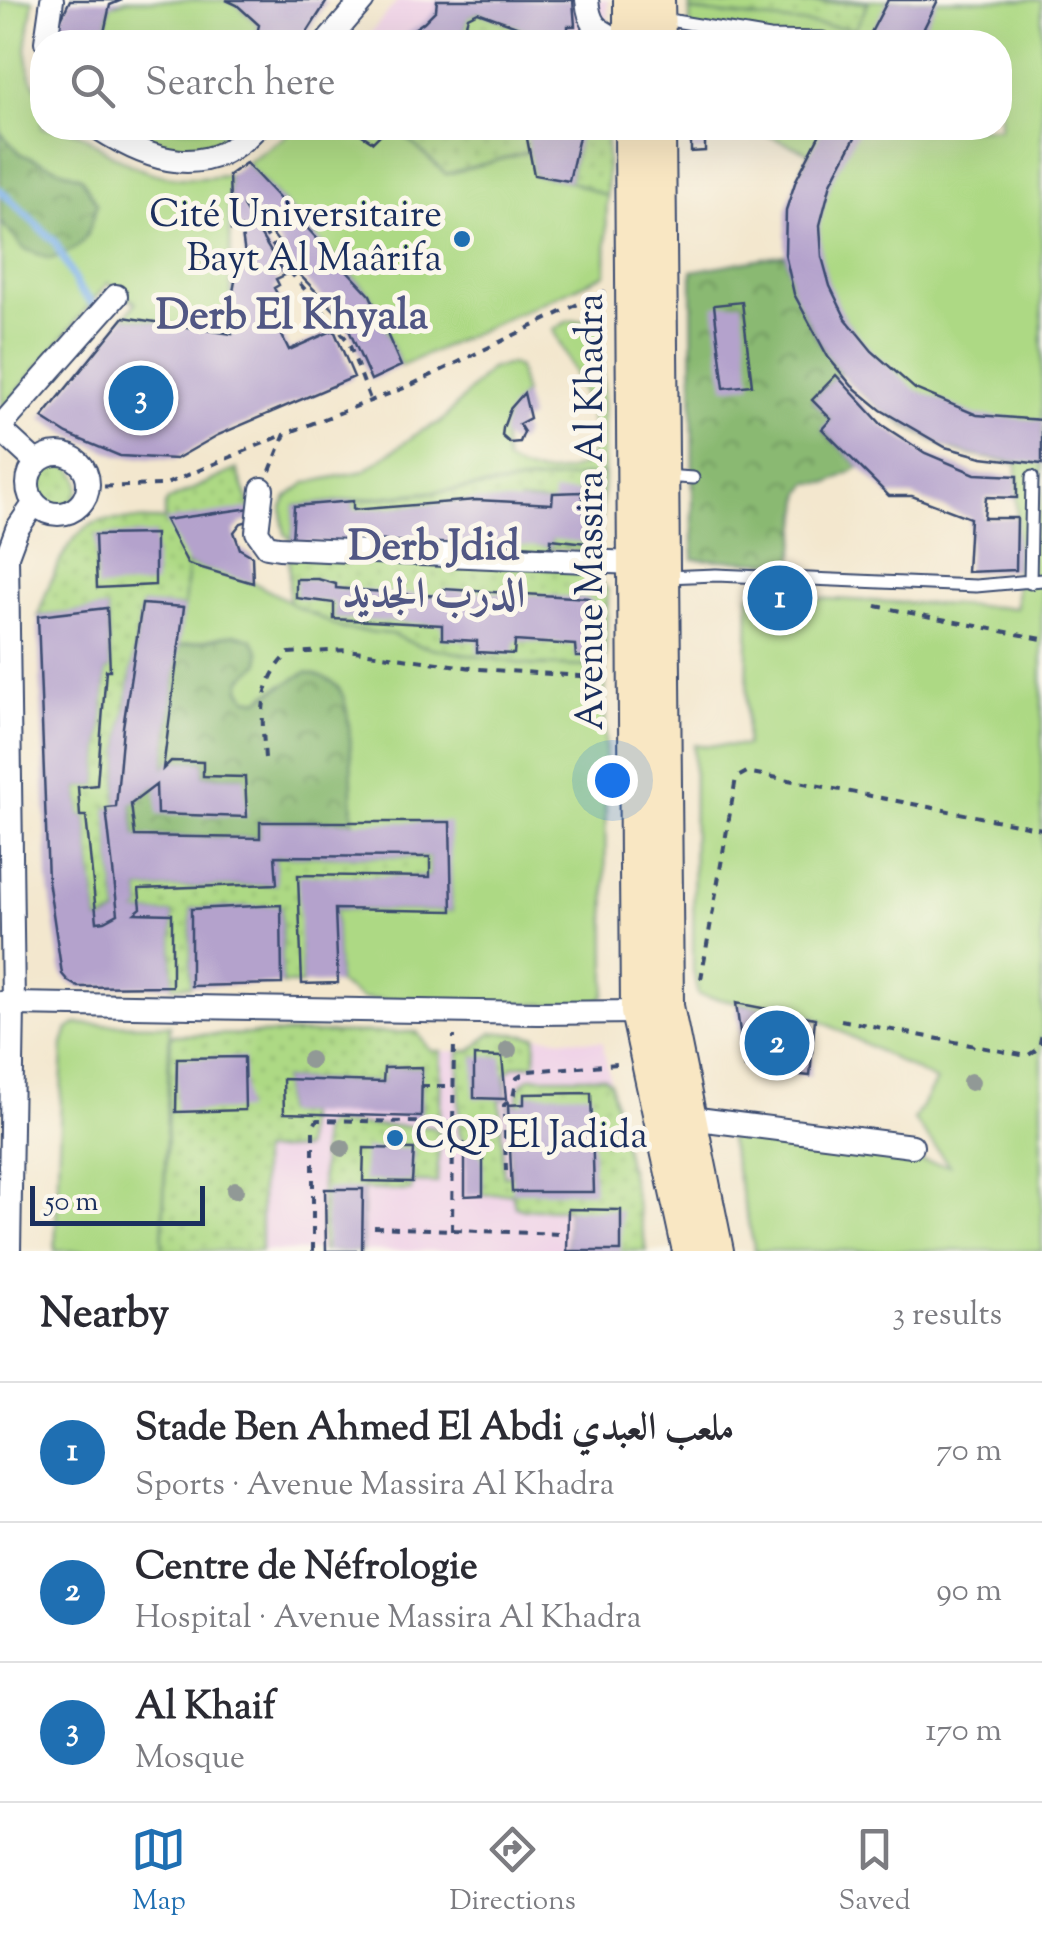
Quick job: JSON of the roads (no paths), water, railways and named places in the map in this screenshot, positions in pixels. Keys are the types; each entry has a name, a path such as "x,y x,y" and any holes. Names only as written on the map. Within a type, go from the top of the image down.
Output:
{"street":[{"path":"48,30 52,0"},
{"path":"337,30 363,0"},
{"path":"587,0 589,20 600,30"},
{"path":"630,0 630,30"},
{"path":"119,140 143,154 185,162 215,156 244,140"},
{"name":"Avenue Massira Al Khadra","path":"630,140 635,459 648,570 667,1006 718,1251"},
{"name":"Avenue Massira Al Khadra","path":"660,140 678,477 648,570 634,680 637,1012 689,1251"},
{"path":"37,463 0,428 116,296"},
{"path":"54,454 75,458 87,475 83,502 53,514 34,504 28,483 37,463 54,454"},
{"path":"262,489 257,532 267,546 648,570"},
{"path":"8,1251 3,555 34,504"},
{"path":"7,1003 637,1012"},
{"path":"690,1118 912,1146"}],"lane":[{"path":"659,20 738,30"},
{"path":"648,570 976,586 1036,581 1032,478"}],"waterway":[{"path":"0,190 55,242 79,289 92,303"}],"place":[{"name":"Cité Universitaire Bayt Al Maârifa","path":"462,239"},
{"name":"Al Khaif","path":"141,398"},
{"name":"Stade Ben Ahmed El Abdi ملعب العبدي","path":"780,598"},
{"name":"Centre de Néfrologie","path":"777,1043"},
{"name":"CQP El Jadida","path":"395,1138"}],"district":[{"name":"Derb El Khyala","path":"292,318"},
{"name":"Derb Jdid الدرب الجديد","path":"434,573"}]}
